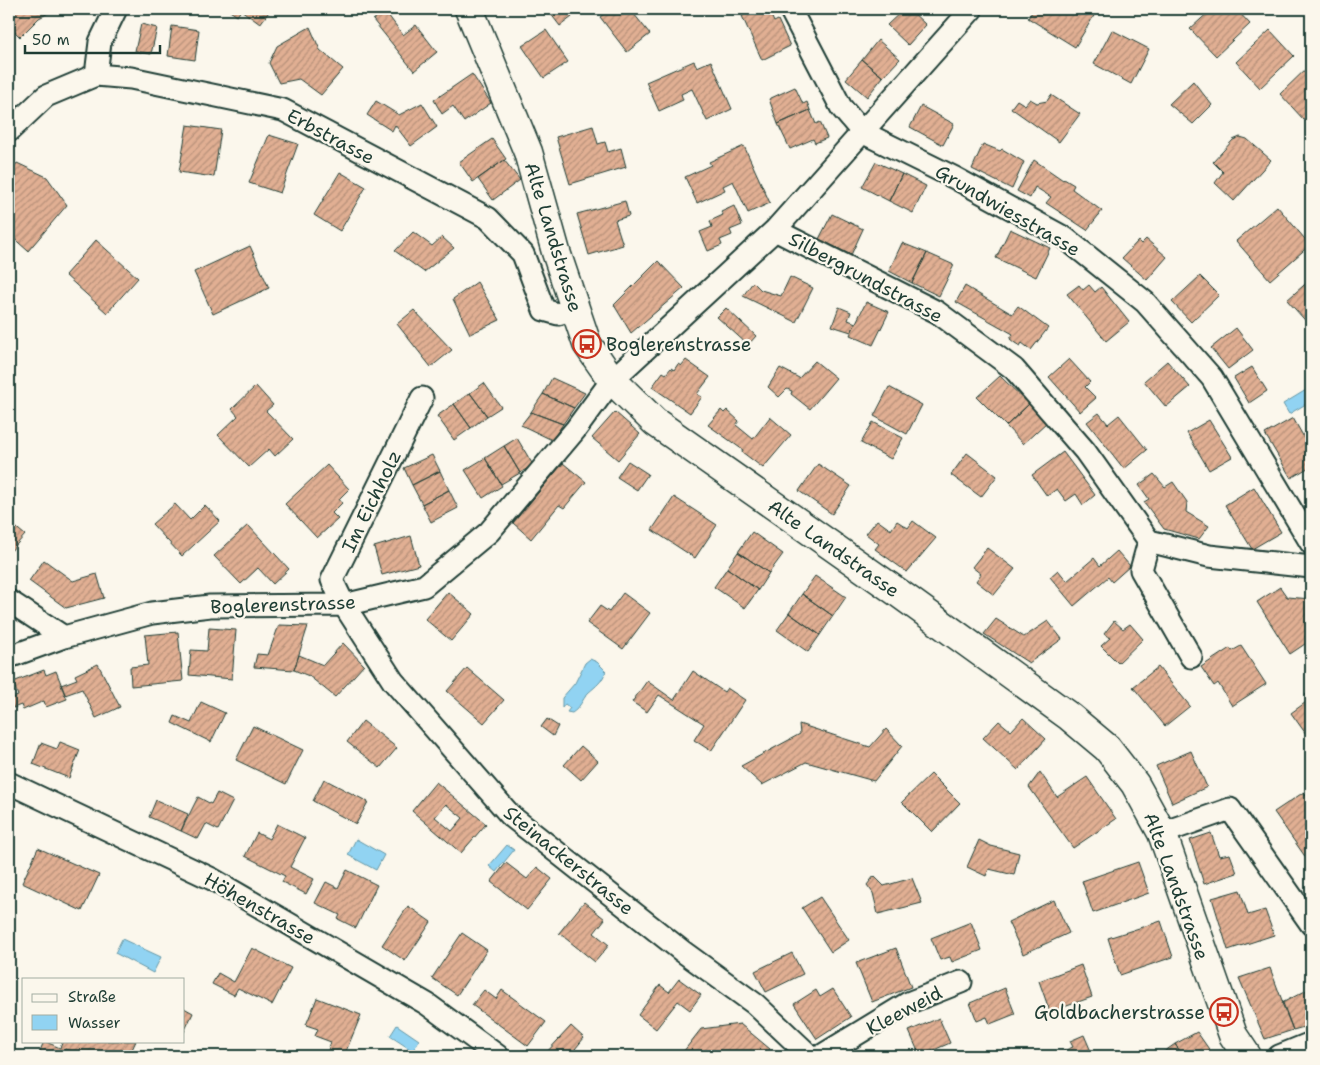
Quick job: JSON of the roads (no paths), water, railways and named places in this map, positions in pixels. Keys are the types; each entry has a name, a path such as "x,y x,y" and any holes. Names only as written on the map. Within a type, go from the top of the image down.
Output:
{"main road":[{"name":"Alte Landstrasse","path":"469,9 528,152 575,309 591,352 612,380 655,422 908,600 1070,717 1108,748 1135,784 1162,833 1227,1020 1233,1035 1247,1056"}],"street":[{"path":"96,75 100,42 116,9"},
{"name":"Grundwiesstrasse","path":"790,9 841,107 862,132 955,178 1065,238 1145,302 1212,378 1311,543"},
{"name":"Boglerenstrasse","path":"9,657 64,637 152,613 210,606 344,605 424,586 489,532 576,429 612,380 775,230 972,9"},
{"name":"Erbstrasse","path":"9,131 46,96 96,75 131,78 283,110 488,218 523,254 544,310 558,314 575,309"},
{"name":"Silbergrundstrasse","path":"775,230 938,312 1014,369 1084,451 1148,542"},
{"name":"Im Eichholz","path":"344,605 332,580 422,398"},
{"path":"1192,657 1141,570 1148,542 1209,556 1311,567"},
{"path":"9,601 64,637"},
{"name":"Steinackerstrasse","path":"344,605 393,681 511,816 682,951 755,1004 810,1056"},
{"name":"Höhenstrasse","path":"9,783 212,879 427,1004 498,1056"},
{"path":"1162,833 1230,809 1311,924"},
{"name":"Kleeweid","path":"821,1056 908,1003 961,982"},
{"path":"1279,1056 1311,1043"}],"water":[{"path":"1311,387 1311,401 1289,414 1283,404"},
{"path":"590,659 597,662 606,671 599,683 588,693 577,709 572,713 567,712 570,708 565,704 562,708 562,698 575,683 585,663"},
{"path":"356,839 384,855 376,870 348,855"},
{"path":"507,845 514,850 496,872 489,866"},
{"path":"122,939 161,957 153,973 115,953"},
{"path":"397,1025 419,1040 413,1051 390,1036"}],"place":[{"name":"Boglerenstrasse","path":"587,344"},
{"name":"Goldbacherstrasse","path":"1224,1012"}]}
